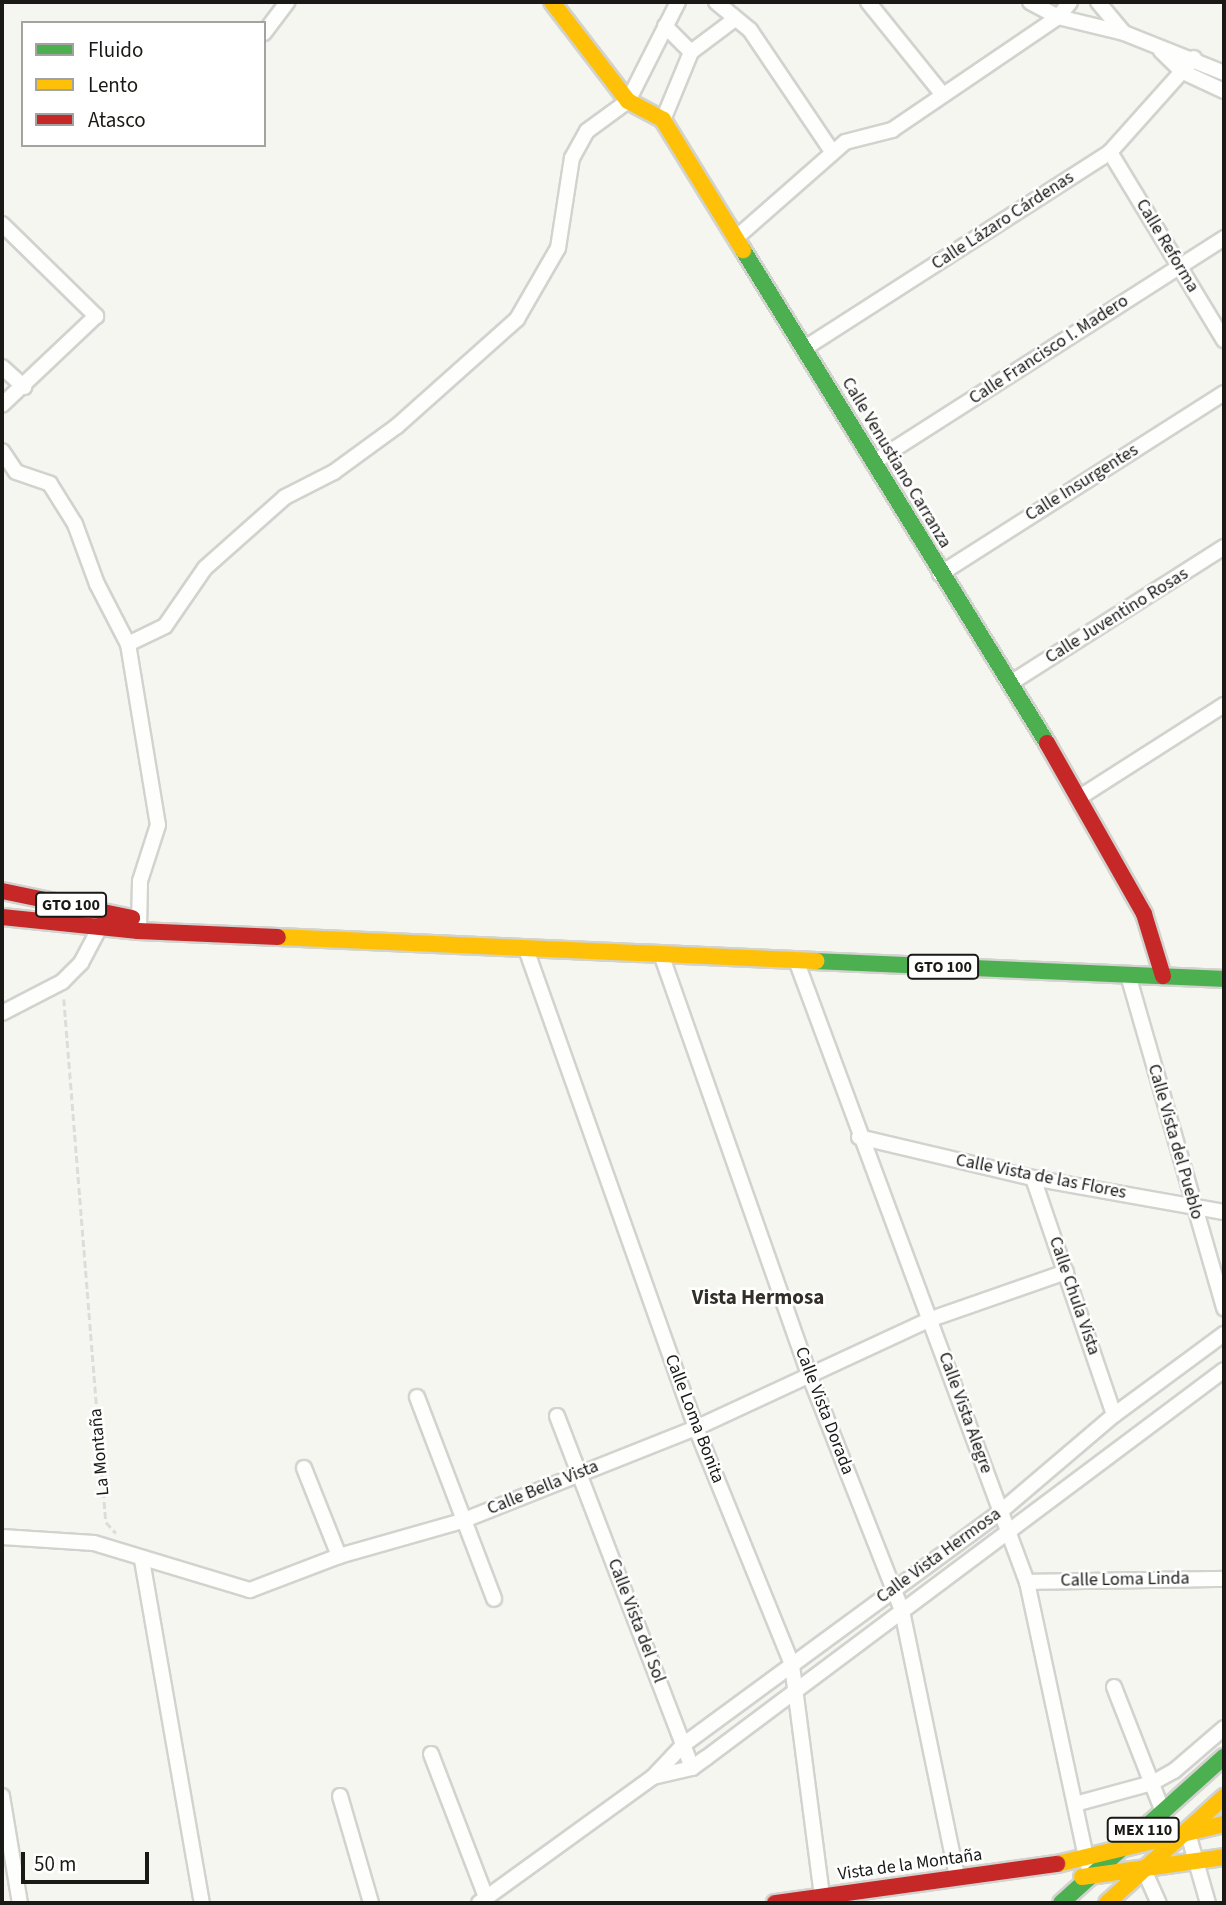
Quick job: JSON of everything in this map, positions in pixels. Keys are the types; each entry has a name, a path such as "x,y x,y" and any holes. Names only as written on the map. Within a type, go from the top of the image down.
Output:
{"street":[{"path":"266,30 287,2"},
{"name":"Calle Venustiano Carranza","path":"552,2 628,101 663,120 737,237 940,574 1080,797 1144,914 1163,976"},
{"path":"128,643 165,626 205,568 285,497 334,472 397,426 517,319 558,248 572,158 587,131 628,101 678,2"},
{"path":"716,2 750,30 833,153"},
{"path":"868,2 943,95"},
{"path":"1030,2 1058,18 1124,33 1161,51 1194,58 1224,73"},
{"path":"737,237 845,142 892,130 1058,18 1070,2"},
{"path":"1098,2 1124,33"},
{"path":"663,120 691,52 735,19"},
{"path":"665,26 691,52"},
{"path":"1161,51 1183,72 1224,91"},
{"name":"Calle Lázaro Cárdenas","path":"805,348 1110,152 1194,58"},
{"name":"Calle Reforma","path":"1110,152 1224,340"},
{"path":"2,224 96,316 2,405"},
{"name":"Calle Francisco I. Madero","path":"874,462 1224,238"},
{"path":"2,367 24,387"},
{"name":"Calle Insurgentes","path":"940,574 1224,393"},
{"path":"2,451 16,472 50,484 75,524 97,584 128,643 158,825 140,881 139,925"},
{"name":"Calle Juventino Rosas","path":"1009,684 1224,547"},
{"path":"1080,797 1224,705"},
{"name":"GTO 100","path":"2,891 156,929 526,949 1224,979"},
{"name":"GTO 100","path":"2,917 100,927 139,925"},
{"path":"2,1013 62,982 81,963 100,927"},
{"name":"Calle Loma Bonita","path":"526,949 696,1428 792,1665 797,1687 822,1897"},
{"name":"Calle Vista Dorada","path":"661,954 810,1377 902,1611 957,1876"},
{"name":"Calle Vista Alegre","path":"796,960 859,1138 931,1319 1027,1582 1087,1860 1088,1879"},
{"name":"Calle Vista del Pueblo","path":"1128,975 1224,1308"},
{"name":"Calle Vista de las Flores","path":"859,1138 1033,1178 1224,1212"},
{"name":"Calle Chula Vista","path":"1033,1178 1114,1415"},
{"name":"Calle Bella Vista","path":"2,1537 94,1543 142,1560 250,1590 339,1556 462,1521 696,1428 931,1319 1066,1272"},
{"name":"Calle Vista Hermosa","path":"483,1900 653,1777 683,1745 1000,1512 1114,1415 1224,1334"},
{"name":"Calle Vista Hermosa","path":"653,1777 692,1768 1224,1370"},
{"path":"417,1397 462,1521 494,1599"},
{"name":"Calle Vista del Sol","path":"557,1416 692,1768"},
{"path":"303,1468 339,1556"},
{"path":"142,1560 202,1903"},
{"name":"Calle Loma Linda","path":"1027,1582 1224,1578"},
{"path":"1114,1687 1163,1812"},
{"path":"1075,1804 1152,1783 1174,1771 1224,1728"},
{"path":"430,1754 483,1900"},
{"name":"MEX 110","path":"1062,1903 1224,1757"},
{"path":"2,1796 20,1903"},
{"path":"340,1797 371,1903"},
{"name":"MEX 110","path":"1107,1903 1224,1797"},
{"name":"Vista de la Montaña","path":"775,1903 1087,1860 1187,1830 1224,1824"},
{"path":"1187,1830 1208,1903"},
{"path":"1088,1879 1224,1857"},
{"name":"Vista de la Montaña","path":"1051,1866 1088,1879"},
{"path":"1144,1870 1159,1903"}],"path":[{"name":"La Montaña","path":"62,982 106,1522 142,1560"}],"traffic: fast":[{"path":"743,250 1047,743"},
{"path":"816,961 1224,979"},
{"path":"1061,1903 1224,1757"}],"traffic: slow":[{"path":"552,2 628,101 663,120 743,250"},
{"path":"278,937 816,961"},
{"path":"1107,1903 1224,1797"},
{"path":"1057,1864 1224,1824"},
{"path":"1082,1877 1224,1857"}],"traffic: jam":[{"path":"1047,743 1144,914 1163,976"},
{"path":"2,891 132,918"},
{"path":"2,917 138,931 278,937"},
{"path":"775,1903 1057,1864"}],"district":[{"name":"Vista Hermosa","path":"758,1297"}]}
